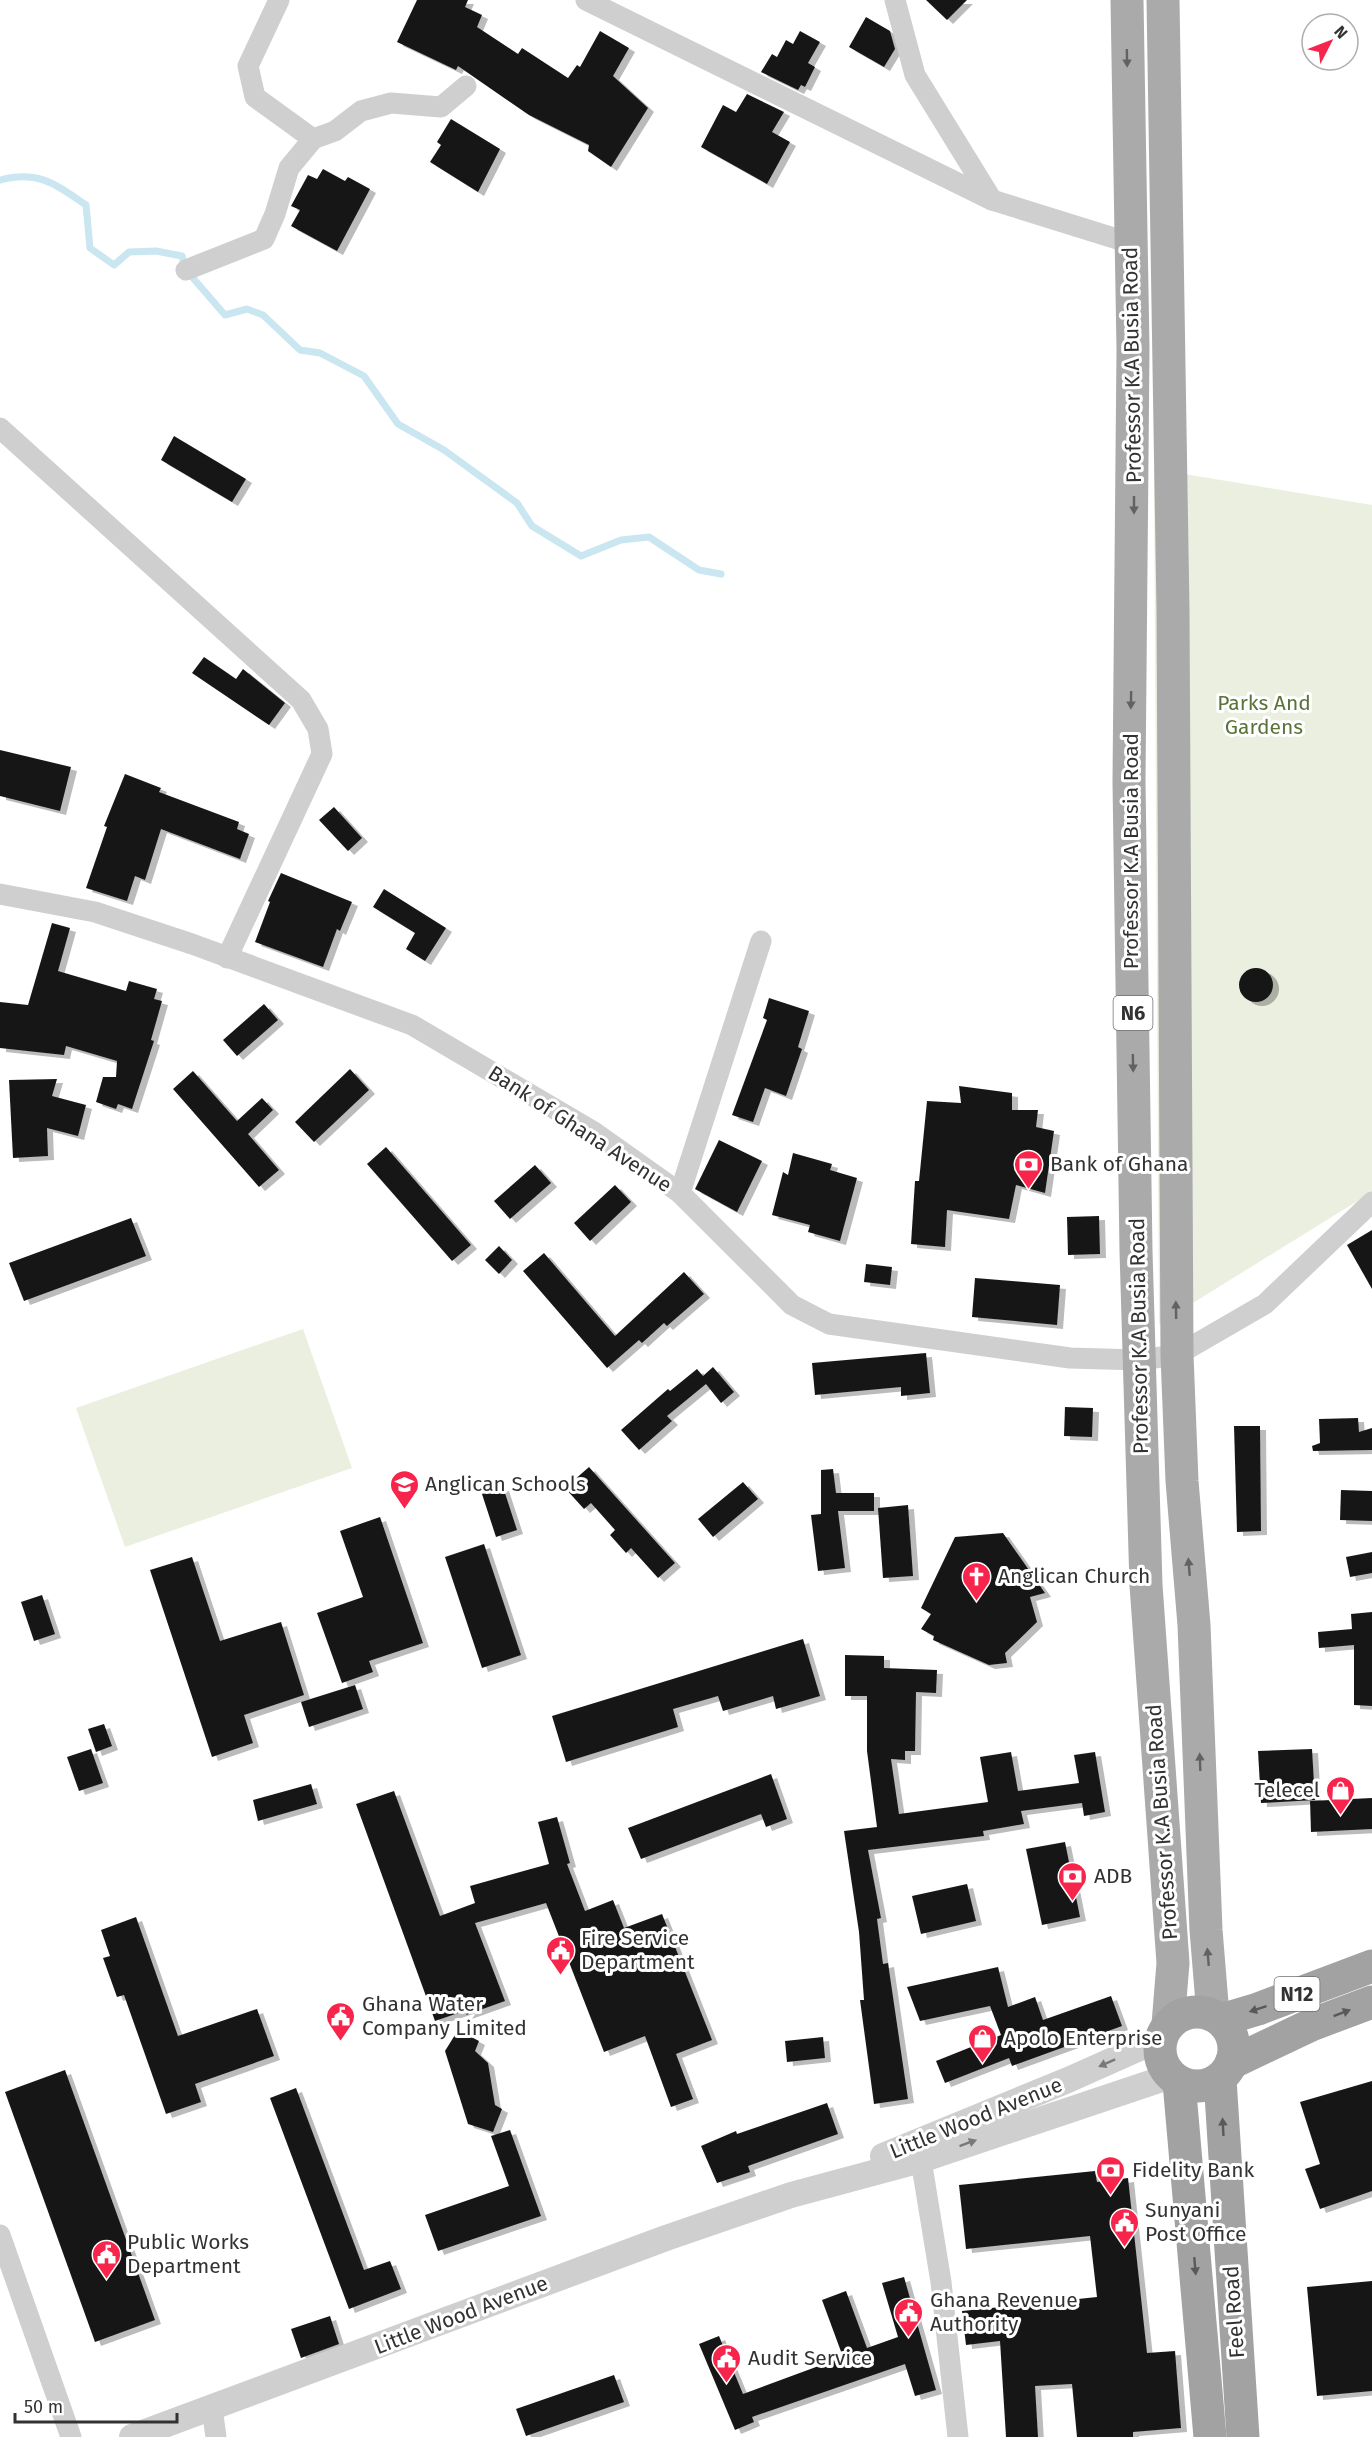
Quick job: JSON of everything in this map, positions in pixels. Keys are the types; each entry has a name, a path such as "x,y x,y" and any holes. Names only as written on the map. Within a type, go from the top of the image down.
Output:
{"highway":[{"name":"N12","path":"1217,2018 1258,2009 1372,1966"},
{"name":"N12","path":"1226,2071 1311,2025 1372,2002"},
{"path":"1164,2031 1185,2013 1204,2012 1217,2018"},
{"name":"N6","path":"1217,2018 1233,2040 1226,2071"},
{"name":"N6","path":"1164,2031 1160,2059 1175,2079"},
{"path":"1175,2079 1199,2086 1226,2071"},
{"name":"Feel Road","path":"1226,2071 1243,2437"},
{"name":"Feel Road","path":"1175,2079 1210,2437"}],"main road":[{"name":"Professor K.A Busia Road","path":"1127,0 1134,500 1129,782 1139,1360 1146,1597 1173,1963 1164,2031"},
{"name":"Professor K.A Busia Road","path":"1163,0 1173,598 1177,1355 1182,1480 1194,1625 1206,1930 1217,2018"}],"street":[{"path":"279,0 248,66 255,97 313,139"},
{"path":"586,0 769,93 992,200 1130,243"},
{"path":"895,0 915,75 992,200"},
{"path":"186,270 264,239 275,214 289,168 313,139 335,131 362,111 391,104 441,107 466,86"},
{"path":"0,428 301,700 318,729 322,754 226,958"},
{"name":"Bank of Ghana Avenue","path":"0,894 95,912 412,1025 594,1132 680,1193 792,1305 829,1324 1028,1354 1139,1360 1177,1355"},
{"path":"680,1193 761,940"},
{"path":"1177,1355 1265,1304 1372,1202"},
{"name":"Little Wood Avenue","path":"791,2195 1164,2031"},
{"name":"Little Wood Avenue","path":"132,2437 655,2242 791,2195 921,2160 1009,2128 1175,2079"},
{"path":"921,2160 941,2282 958,2437"},
{"path":"0,2235 71,2437"},
{"path":"212,2409 216,2437"}],"green space":[{"name":"Parks And Gardens","path":"1154,469 1372,505 1372,1192 1159,1324"},
{"path":"303,1329 352,1468 125,1547 76,1408"}],"building":[{"path":"417,0 468,0 465,7 482,15 477,27 518,54 522,48 568,78 577,65 580,67 600,31 629,48 613,76 648,108 611,167 588,151 589,145 529,115 458,66 456,70 397,42"},
{"path":"926,0 967,0 947,20"},
{"path":"866,17 890,31 895,49 884,67 849,47"},
{"path":"800,31 820,42 808,63 815,67 805,87 801,85 798,90 761,72 772,54 777,57 786,40 793,44"},
{"path":"747,94 784,112 772,132 790,142 767,184 701,147 723,105 736,112"},
{"path":"451,119 500,149 478,192 430,162 441,145 437,142"},
{"path":"323,169 345,181 348,177 370,189 337,251 291,226 300,210 291,206 308,175 317,179"},
{"path":"174,436 246,479 232,502 161,460"},
{"path":"204,657 236,679 243,669 285,703 269,725 192,673"},
{"path":"0,750 71,767 60,811 0,796"},
{"path":"125,774 161,788 159,792 239,822 237,829 249,834 240,859 161,829 145,880 135,876 127,901 86,888 107,827 104,826"},
{"path":"334,807 362,838 348,851 319,820"},
{"path":"281,873 352,902 340,931 337,929 323,967 255,942 270,902 268,901"},
{"path":"384,889 446,928 425,961 406,949 415,933 373,907"},
{"path":"52,923 70,928 58,971 126,991 129,981 157,989 154,999 162,1001 151,1040 154,1041 132,1109 118,1104 116,1109 96,1102 103,1077 116,1077 117,1061 66,1046 64,1055 0,1048 0,1002 28,1005"},
{"path":"1256,968 1268,973 1273,985 1268,997 1256,1002 1244,997 1239,985 1244,973"},
{"path":"769,998 809,1011 798,1047 802,1049 786,1096 765,1088 753,1122 732,1115 767,1020 763,1018"},
{"path":"264,1004 278,1020 237,1056 223,1040"},
{"path":"350,1069 369,1090 314,1142 295,1122"},
{"path":"193,1071 237,1121 262,1098 273,1110 248,1134 279,1170 259,1187 173,1089"},
{"path":"57,1079 52,1096 86,1105 78,1136 47,1128 48,1156 13,1158 9,1080"},
{"path":"959,1086 1012,1093 1012,1110 1038,1110 1036,1127 1054,1131 1045,1193 1016,1185 1009,1219 947,1210 945,1247 911,1244 915,1181 919,1181 927,1101 961,1103"},
{"path":"719,1140 762,1161 737,1212 695,1189"},
{"path":"386,1147 471,1245 452,1261 367,1164"},
{"path":"793,1153 832,1164 830,1170 857,1178 840,1241 808,1232 810,1225 772,1215 783,1172 788,1175"},
{"path":"535,1165 551,1183 510,1219 494,1201"},
{"path":"615,1185 631,1202 590,1241 574,1223"},
{"path":"1099,1216 1100,1254 1068,1255 1067,1217"},
{"path":"131,1218 146,1256 24,1301 9,1263"},
{"path":"1372,1230 1372,1289 1347,1245"},
{"path":"499,1246 512,1260 499,1274 485,1260"},
{"path":"544,1253 615,1336 684,1272 704,1294 667,1326 664,1323 642,1343 639,1340 607,1368 523,1271"},
{"path":"866,1264 892,1267 890,1285 864,1282"},
{"path":"975,1278 1060,1285 1057,1325 972,1317"},
{"path":"926,1353 930,1393 901,1396 901,1387 815,1395 812,1363"},
{"path":"713,1367 734,1392 721,1403 706,1384 667,1416 672,1421 639,1450 621,1430 668,1389 670,1391 697,1369 703,1376"},
{"path":"1065,1407 1093,1408 1092,1437 1064,1436"},
{"path":"1358,1418 1359,1432 1372,1428 1372,1450 1313,1451 1312,1446 1320,1443 1319,1419"},
{"path":"1234,1426 1260,1426 1261,1531 1237,1532"},
{"path":"589,1467 675,1563 658,1578 631,1548 626,1553 610,1535 615,1530 591,1503 584,1509 565,1488"},
{"path":"833,1469 836,1493 874,1493 874,1511 838,1511 845,1568 818,1571 811,1515 821,1514 821,1470"},
{"path":"743,1482 758,1499 713,1537 698,1519"},
{"path":"503,1487 517,1530 496,1537 482,1494"},
{"path":"1341,1490 1372,1491 1372,1521 1340,1520"},
{"path":"908,1505 913,1576 883,1578 878,1508"},
{"path":"380,1517 423,1643 369,1661 373,1672 342,1683 317,1613 363,1597 340,1531"},
{"name":"Anglican Church","path":"1003,1533 1045,1593 1030,1597 1037,1622 1005,1653 1007,1663 989,1665 933,1640 934,1636 921,1629 931,1614 921,1608 955,1537"},
{"path":"484,1544 521,1655 482,1668 445,1557"},
{"path":"1372,1552 1372,1573 1350,1577 1346,1557"},
{"path":"192,1557 220,1641 281,1622 304,1695 244,1715 253,1743 212,1757 150,1570"},
{"path":"42,1595 55,1634 34,1641 21,1602"},
{"path":"1372,1612 1372,1706 1354,1705 1354,1645 1319,1648 1318,1632 1352,1629 1351,1614"},
{"path":"803,1639 820,1696 776,1709 773,1696 723,1711 718,1696 673,1709 678,1727 566,1762 552,1716"},
{"path":"845,1655 884,1656 884,1668 937,1670 936,1693 916,1692 915,1751 905,1751 905,1760 891,1759 899,1814 988,1802 980,1757 1011,1752 1018,1791 1079,1783 1074,1755 1095,1752 1105,1812 1084,1816 1082,1803 1021,1811 1024,1824 983,1831 984,1836 868,1850 881,1918 877,1919 883,1964 888,1963 908,2099 874,2104 860,2000 864,2000 859,1932 844,1831 877,1827 867,1751 867,1696 845,1696"},
{"path":"355,1685 363,1709 309,1727 301,1702"},
{"path":"104,1724 112,1746 96,1752 88,1729"},
{"path":"91,1749 103,1783 79,1791 67,1757"},
{"path":"1312,1749 1315,1800 1261,1803 1258,1751"},
{"path":"771,1774 787,1819 766,1827 761,1814 641,1859 628,1828"},
{"path":"311,1784 317,1804 258,1821 253,1800"},
{"path":"394,1791 440,1916 475,1903 470,1886 549,1864 538,1822 557,1817 570,1863 567,1864 585,1911 613,1900 624,1928 662,1914 712,2040 676,2054 693,2099 671,2107 645,2036 604,2052 546,1903 475,1923 505,2001 466,2015 470,2009 435,2021 356,1804"},
{"name":"Telecel","path":"1372,1798 1372,1829 1311,1832 1310,1801"},
{"path":"1065,1842 1080,1917 1042,1925 1026,1849"},
{"path":"967,1884 976,1921 921,1934 912,1896"},
{"path":"136,1917 178,2036 257,2009 274,2056 195,2084 201,2102 166,2114 124,1995 117,1997 103,1958 110,1956 101,1930"},
{"path":"998,1967 1008,2007 1035,1997 1043,2020 1111,1996 1122,2026 1012,2066 1009,2058 945,2083 936,2061 1001,2035 990,2006 920,2021 907,1987"},
{"path":"458,2030 479,2041 475,2051 488,2063 495,2105 502,2109 493,2132 468,2124 445,2051"},
{"path":"823,2037 825,2058 787,2062 785,2041"},
{"path":"65,2070 155,2320 95,2342 5,2092"},
{"path":"1372,2081 1372,2191 1320,2209 1305,2169 1320,2164 1300,2102"},
{"path":"296,2088 364,2270 390,2261 401,2289 349,2309 270,2098"},
{"path":"827,2103 838,2134 748,2166 750,2172 717,2183 701,2146 736,2131 737,2134"},
{"path":"510,2130 541,2216 438,2251 425,2215 509,2186 491,2136"},
{"path":"1095,2171 1097,2182 1128,2178 1147,2353 1175,2351 1181,2428 1133,2432 1133,2437 1077,2437 1072,2384 1035,2386 1038,2437 1006,2437 1000,2341 966,2345 962,2311 1097,2297 1090,2236 966,2249 959,2185"},
{"path":"904,2277 936,2390 915,2396 905,2364 752,2417 754,2422 735,2430 699,2344 719,2336 743,2394 843,2357 822,2300 846,2291 867,2348 898,2337 882,2283"},
{"path":"1372,2281 1372,2391 1317,2396 1307,2287"},
{"path":"330,2316 339,2344 301,2358 291,2329"},
{"path":"614,2375 624,2402 526,2436 516,2409"}],"waterway":[{"path":"0,180 14,177 36,178 55,185 86,205 90,248 114,265 129,252 156,251 182,256 186,270 225,315 247,309 263,315 300,350 320,353 364,376 398,424 444,450 517,503 532,526 581,556 621,540 649,537 699,570 721,574"}],"place":[{"name":"Bank of Ghana","path":"1029,1190"},
{"name":"Anglican Schools","path":"404,1510"},
{"name":"Anglican Church","path":"977,1602"},
{"name":"Telecel","path":"1341,1816"},
{"name":"ADB","path":"1073,1902"},
{"name":"Fire Service Department","path":"560,1976"},
{"name":"Ghana Water Company Limited","path":"341,2042"},
{"name":"Apolo Enterprise","path":"983,2064"},
{"name":"Fidelity Bank","path":"1111,2196"},
{"name":"Sunyani Post Office","path":"1124,2248"},
{"name":"Public Works Department","path":"106,2280"},
{"name":"Ghana Revenue Authority","path":"909,2338"},
{"name":"Audit Service","path":"727,2384"}]}
